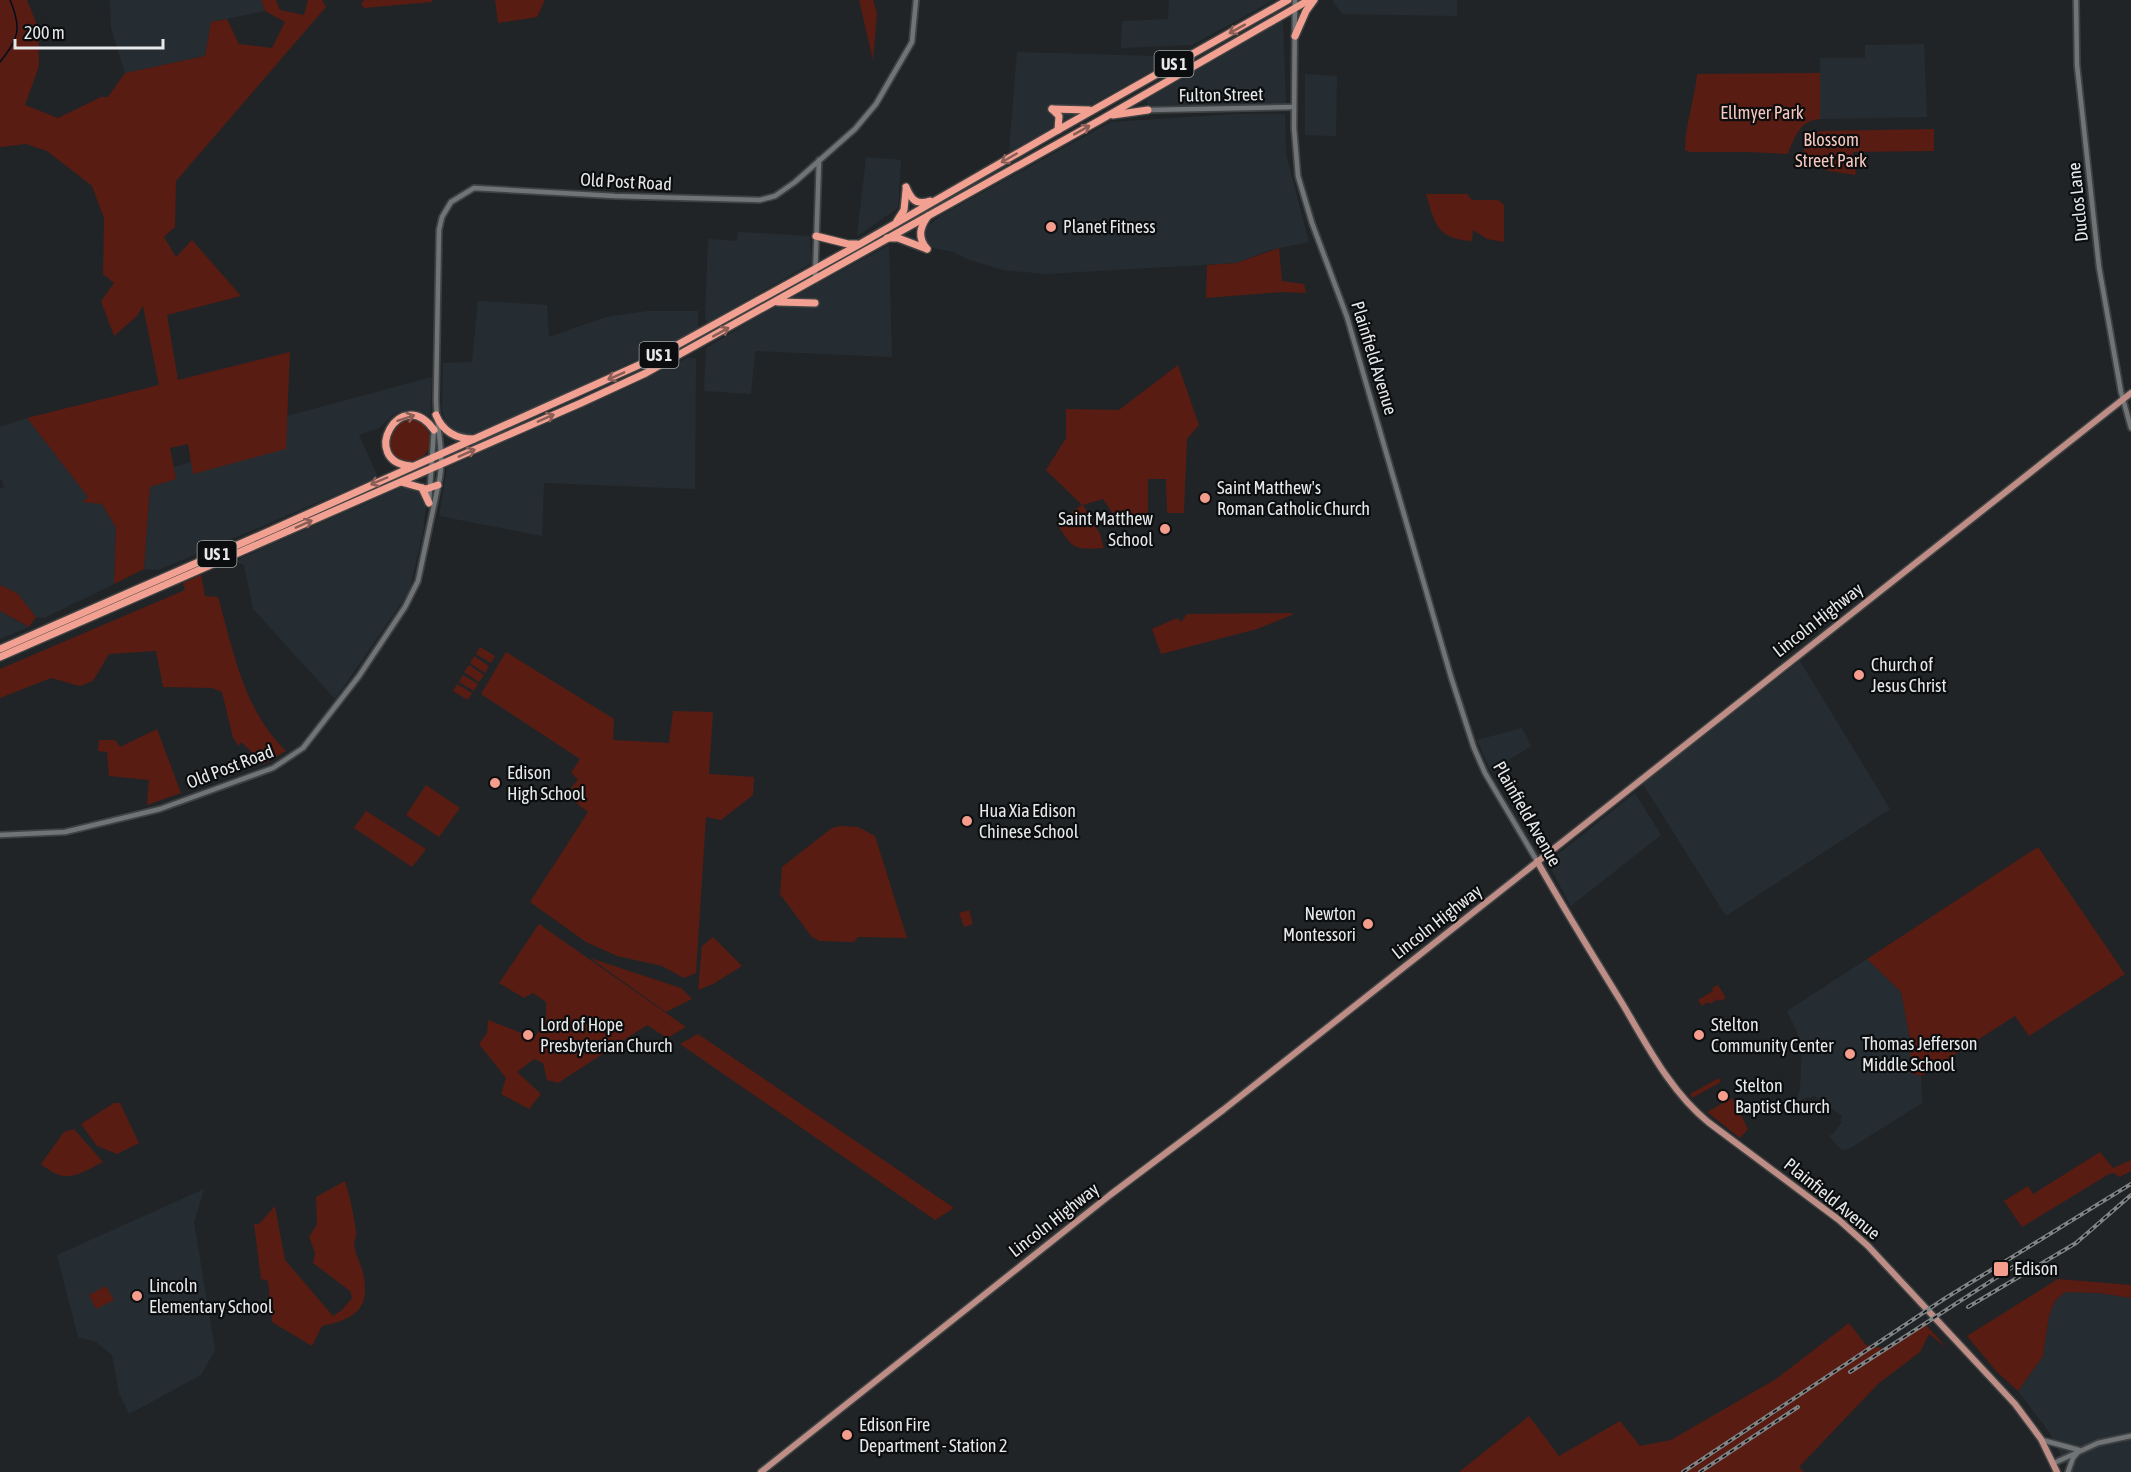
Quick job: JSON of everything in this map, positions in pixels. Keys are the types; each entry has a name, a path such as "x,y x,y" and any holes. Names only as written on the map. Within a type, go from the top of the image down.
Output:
{"highway":[{"name":"US 1","path":"0,649 650,360 860,244 1288,0"},
{"name":"US 1","path":"0,657 646,373 1312,0"},
{"path":"1295,36 1312,0"},
{"path":"1143,95 1141,105 1143,109 1148,110"},
{"path":"1058,130 1059,116 1052,109 1089,111 1108,102"},
{"path":"1102,119 1120,113 1148,110"},
{"path":"895,223 903,210 906,187 910,198 922,203 949,192"},
{"path":"887,237 898,238 927,249 922,243 920,233 928,215"},
{"path":"816,236 848,244 860,244"},
{"path":"776,302 815,303"},
{"path":"414,466 398,463 390,456 386,445 390,428 400,418 416,415 441,425 461,438 477,438"},
{"path":"401,482 430,489 438,485"},
{"path":"422,488 430,506"}],"main road":[{"name":"Lincoln Highway","path":"761,1472 1103,1200 1223,1110 2131,393"},
{"name":"Plainfield Avenue","path":"1537,861 1637,1028 1688,1105 1852,1231 2015,1404 2041,1439 2057,1472"}],"street":[{"name":"Old Post Road","path":"0,835 65,832 122,819 160,809 273,768 303,747 359,676 405,606 418,581 430,506 435,422 440,230 446,208 461,194 474,188 621,197 760,200 775,196 795,182 855,129 876,104 912,42 916,0"},
{"name":"Plainfield Avenue","path":"1295,0 1294,107 1298,176 1312,223 1347,317 1461,708 1485,773 1537,861"},
{"name":"Duclos Lane","path":"2076,0 2077,64 2097,252 2108,323 2131,428"},
{"name":"Fulton Street","path":"1148,110 1294,107"},
{"path":"815,280 819,160"},
{"name":"Old Post Road","path":"430,506 434,506 442,464 439,429 435,422"},
{"path":"2054,1463 2098,1443 2131,1436"},
{"path":"2041,1439 2079,1450"},
{"path":"2068,1472 2079,1450"}],"shaded area":[{"path":"110,0 261,0 265,11 211,22 205,56 125,73 111,28"},
{"path":"1169,0 1274,0 1192,45 1121,48 1122,21 1168,19"},
{"path":"1332,0 1457,0 1457,16 1342,14"},
{"path":"1283,21 1286,104 1148,106 1146,100"},
{"path":"1924,44 1927,117 1820,119 1820,58 1865,58 1865,45"},
{"path":"1017,52 1155,56 1154,69 1009,152"},
{"path":"1305,74 1337,76 1336,136 1305,135"},
{"path":"1233,114 1285,114 1286,154 1309,242 1270,250 1236,263 1046,274 1003,270 967,259 953,252 933,248 928,245 925,238 926,228 940,216 1111,122"},
{"path":"866,157 901,160 898,208 857,236"},
{"path":"738,232 810,236 812,263 708,322 705,319 708,239 737,241"},
{"path":"889,245 892,357 755,351 751,394 704,391 706,348 778,305"},
{"path":"478,301 547,305 549,337 606,317 648,311 698,311 698,331 492,427 471,436 463,435 448,427 442,411 443,363 472,362"},
{"path":"689,357 696,359 695,489 544,483 542,536 439,516 447,468 629,387"},
{"path":"432,377 430,416 415,410 395,413 379,428 359,435 378,477 158,570 144,569 150,487 176,479 174,467 191,462 194,474 287,416"},
{"path":"27,418 88,497 83,501 102,504 116,528 114,584 44,618 36,617 17,593 0,585 0,489 4,487 0,480 0,427"},
{"path":"405,486 419,491 426,506 423,532 409,592 335,699 253,609 244,565 235,561"},
{"path":"0,611 15,620 29,627 0,639"},
{"path":"1800,661 1890,809 1726,916 1643,784"},
{"path":"1522,728 1531,746 1491,771 1477,740"},
{"path":"1635,793 1661,835 1571,906 1551,869 1551,860"},
{"path":"1867,959 1901,992 1910,1039 1910,1073 1921,1076 1922,1103 1849,1149 1842,1150 1829,1136 1842,1122 1840,1120 1842,1116 1813,1095 1811,1098 1796,1100 1800,1090 1802,1047 1787,1011"},
{"name":"Lincoln Elementary School","path":"204,1189 194,1222 215,1350 201,1375 129,1414 119,1393 112,1355 96,1342 78,1337 57,1255"},
{"path":"2065,1292 2099,1293 2131,1298 2131,1472 2070,1472 2049,1432 2018,1391 2043,1356 2049,1316 2055,1301"}],"green space":[{"path":"0,0 27,0 38,27 39,66 25,105 58,118 101,97 108,97 125,73 205,56 211,22 227,19 239,44 272,48 285,22 265,11 261,0 276,0 280,10 304,15 308,0 322,0 326,7 176,181 175,227 164,237 176,257 192,240 241,296 167,315 178,380 290,352 286,449 193,474 188,444 170,448 176,479 150,487 144,569 114,584 116,528 102,504 82,502 88,497 27,418 159,385 143,306 137,316 114,336 101,301 114,283 103,274 104,218 92,186 47,151 26,144 0,147"},
{"path":"364,0 432,0 432,2 364,8 361,4"},
{"path":"495,0 545,0 537,17 498,23"},
{"path":"859,0 873,0 877,13 873,60"},
{"name":"Ellmyer Park","path":"1820,73 1820,119 1803,126 1795,136 1788,154 1690,152 1685,150 1697,74"},
{"name":"Blossom Street Park","path":"1934,129 1934,151 1853,152 1856,175 1829,171 1801,158 1808,139 1820,131"},
{"path":"1426,194 1467,194 1472,200 1498,200 1504,205 1504,242 1487,239 1473,230 1472,241 1460,240 1444,233 1435,221"},
{"path":"1279,248 1282,281 1304,284 1306,293 1283,292 1206,298 1207,265 1236,263"},
{"path":"1178,365 1199,425 1187,439 1184,513 1167,513 1166,479 1148,479 1148,521 1118,521 1103,499 1083,505 1100,534 1104,548 1086,549 1075,546 1056,523 1082,505 1046,470 1066,438 1066,409 1119,410"},
{"path":"409,418 419,419 429,433 430,445 425,455 405,462 396,459 390,451 390,437 397,425"},
{"path":"201,575 205,596 218,597 235,659 250,699 271,735 286,751 264,764 241,742 239,746 233,738 222,692 212,688 163,687 156,651 109,654 93,681 80,686 51,678 0,698 0,669 185,590 183,583"},
{"path":"0,585 17,593 36,617 29,627 0,611"},
{"path":"1292,613 1292,615 1257,629 1161,654 1152,629 1177,618 1181,622 1187,614"},
{"path":"480,647 495,656 491,663 476,654"},
{"path":"506,652 614,719 613,740 669,743 673,711 713,712 709,774 754,777 753,795 721,820 706,817 696,973 684,978 662,966 617,956 586,942 530,902 588,812 566,795 578,779 571,773 580,759 481,694"},
{"path":"474,656 489,666 485,673 470,663"},
{"path":"469,665 484,675 479,682 464,672"},
{"path":"463,675 478,684 474,691 459,682"},
{"path":"457,684 472,693 468,700 453,691"},
{"path":"157,729 181,793 147,805 149,780 109,776 107,752 98,751 99,740 115,740 120,747"},
{"path":"426,785 460,808 439,837 406,815"},
{"path":"366,811 426,849 412,867 354,828"},
{"path":"858,827 875,836 907,938 858,937 854,942 820,941 812,937 780,894 782,867 832,828"},
{"path":"2038,847 2125,974 2029,1036 2015,1016 1921,1076 1910,1073 1910,1039 1901,992 1867,959"},
{"path":"969,910 973,924 964,927 959,913"},
{"path":"539,924 686,1027 667,1038 647,1025 558,1083 547,1080 543,1063 534,1059 517,1072 541,1094 529,1109 501,1094 506,1078 479,1044 487,1033 488,1020 534,1038 546,1020 546,1002 533,993 524,998 499,983"},
{"path":"713,937 742,966 713,984 698,990 702,946"},
{"path":"590,958 681,988 692,999 666,1012"},
{"path":"1718,985 1726,998 1720,1001 1718,999 1710,1004 1708,1002 1702,1006 1698,1000"},
{"path":"698,1034 954,1208 935,1220 680,1044"},
{"path":"1719,1078 1721,1082 1692,1098 1690,1094"},
{"path":"1732,1098 1748,1129 1740,1138 1707,1112"},
{"path":"114,1103 120,1103 139,1143 117,1154 97,1146 81,1124"},
{"path":"74,1129 103,1162 72,1176 58,1174 41,1164 64,1132"},
{"path":"2100,1152 2113,1168 2131,1160 2131,1171 2119,1177 2114,1173 2109,1174 2022,1227 2004,1201 2028,1186 2033,1194"},
{"path":"345,1181 354,1219 356,1234 354,1245 363,1273 365,1295 362,1304 352,1316 322,1326 312,1346 272,1322 268,1281 261,1279 254,1224 259,1224 275,1206 285,1260 333,1316 342,1310 352,1298 350,1291 313,1263 315,1253 309,1237 317,1224 316,1197"},
{"path":"2058,1279 2131,1285 2131,1298 2099,1293 2065,1292 2055,1301 2049,1316 2043,1356 2018,1391 1996,1371 1967,1336"},
{"path":"106,1286 114,1300 96,1309 89,1295"},
{"path":"1849,1323 1866,1345 1889,1349 1923,1326 1927,1326 1947,1348 1929,1334 1920,1352 1878,1384 1799,1467 1804,1472 1459,1472 1529,1416 1559,1456 1620,1421 1640,1446 1671,1440 1776,1379"}],"waterway":[{"path":"0,62 11,47 17,33 16,18 10,0"}],"railway":[{"path":"1683,1472 1944,1299 2131,1184"},
{"path":"1968,1307 2076,1243 2131,1195"},
{"path":"1850,1372 2019,1263"},
{"path":"1700,1472 1798,1407"}],"place":[{"name":"Planet Fitness","path":"1051,227"},
{"name":"Saint Matthew's Roman Catholic Church","path":"1205,498"},
{"name":"Saint Matthew School","path":"1165,529"},
{"name":"Church of Jesus Christ","path":"1859,675"},
{"name":"Edison High School","path":"495,783"},
{"name":"Hua Xia Edison Chinese School","path":"967,821"},
{"name":"Newton Montessori","path":"1368,924"},
{"name":"Lord of Hope Presbyterian Church","path":"528,1035"},
{"name":"Stelton Community Center","path":"1699,1035"},
{"name":"Thomas Jefferson Middle School","path":"1850,1054"},
{"name":"Stelton Baptist Church","path":"1723,1096"},
{"name":"Edison","path":"2001,1269"},
{"name":"Lincoln Elementary School","path":"137,1296"},
{"name":"Edison Fire Department - Station 2","path":"847,1435"}]}
